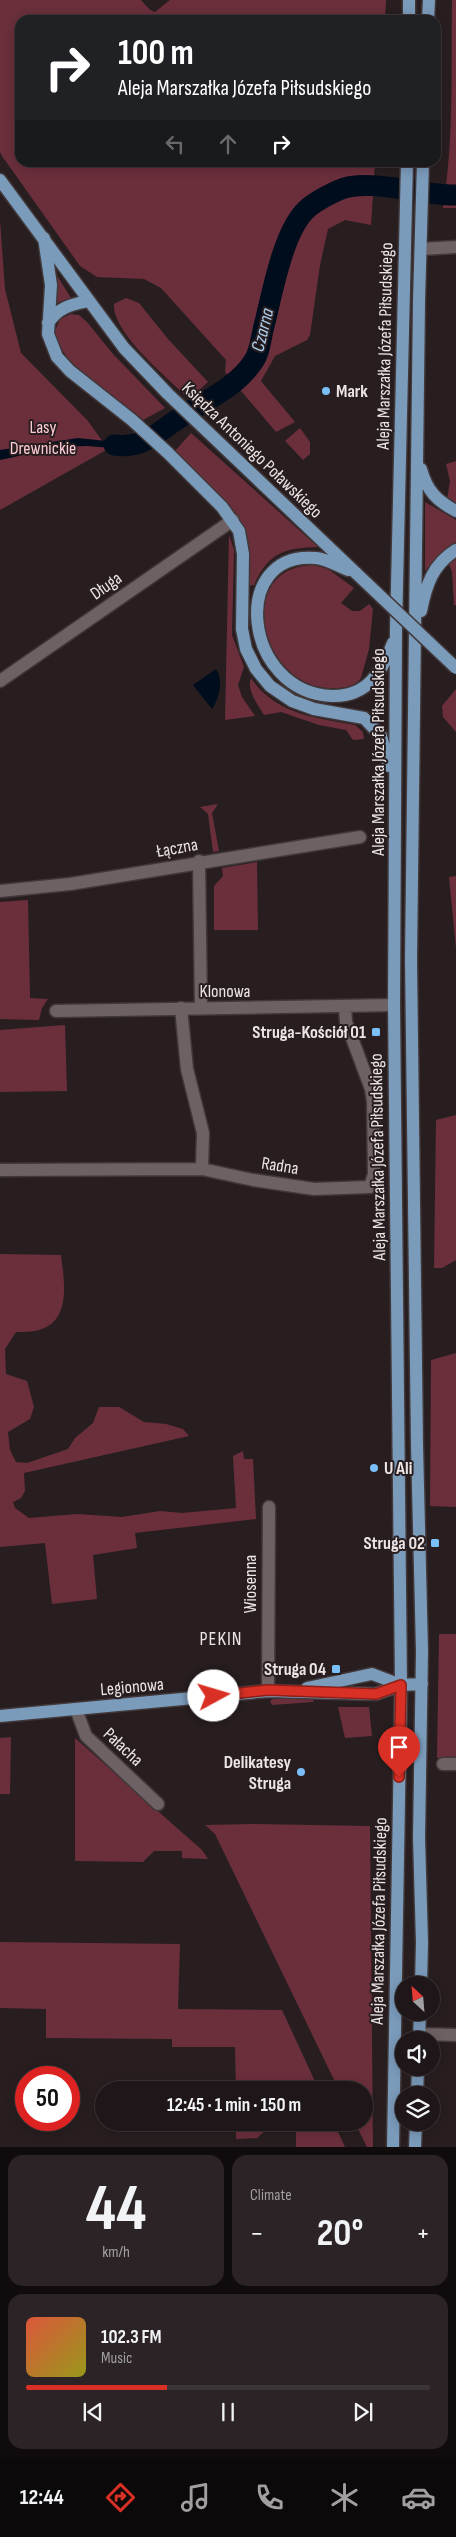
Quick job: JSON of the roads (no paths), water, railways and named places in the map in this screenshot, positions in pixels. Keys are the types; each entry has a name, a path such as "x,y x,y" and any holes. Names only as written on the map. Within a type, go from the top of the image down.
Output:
{"main road":[{"path":"409,0 409,15"},
{"path":"428,0 428,15"},
{"name":"Aleja Marszałka Józefa Piłsudskiego","path":"393,2147 401,1685 394,1005 396,628 407,167"},
{"name":"Aleja Marszałka Józefa Piłsudskiego","path":"421,1976 419,1838 422,1684 411,968 414,652 423,167"},
{"name":"Księdza Antoniego Poławskiego","path":"0,180 44,238 88,302 124,348 203,428 456,668"},
{"path":"44,238 51,285 48,323 51,346 60,362 132,420 168,453 232,520 242,540 241,622 244,643 252,662 265,681 284,697 307,707 364,718 377,731 386,750 395,795"},
{"path":"48,323 55,313 62,308 88,302"},
{"path":"418,458 425,483 431,494 441,503 456,511"},
{"path":"414,652 425,587 442,560 456,550"},
{"path":"357,574 323,560 310,558 291,562 273,573 262,591 257,614 260,639 270,662 286,679 310,692 329,696 354,693 364,688 376,677 388,656 396,628"},
{"name":"Legionowa","path":"296,1690 372,1674 401,1685"},
{"name":"Legionowa","path":"0,1716 268,1690 376,1694 401,1685 422,1684"},
{"path":"415,2147 416,2131"}],"street":[{"path":"421,249 456,247"},
{"name":"Długa","path":"0,682 232,520"},
{"name":"Łączna","path":"0,890 70,884 199,861 360,836"},
{"path":"199,861 201,1008"},
{"name":"Klonowa","path":"56,1011 394,1005"},
{"name":"Radna","path":"0,1170 202,1169 252,1180 314,1189 366,1188 372,1185 374,1174 372,1095 346,1022 345,1007"},
{"path":"181,1008 187,1068 203,1133 202,1169"},
{"name":"Wiosenna","path":"268,1690 269,1507"},
{"name":"Pałacha","path":"76,1710 86,1736 158,1804"},
{"path":"440,2036 456,2035"}],"water":[{"path":"78,438 125,443 139,441 145,446 137,449 87,446 60,447 0,460 0,450"},
{"path":"216,669 220,678 220,689 212,709 193,685"}],"waterway":[{"name":"Czarna","path":"114,445 133,445 148,439 218,394 246,371 259,350 284,250 296,223 311,205 339,190 365,185 456,195"}],"place":[{"name":"Mark","path":"326,391"},
{"name":"Struga-Kościół 01","path":"376,1032"},
{"name":"U Ali","path":"374,1468"},
{"name":"Struga 02","path":"435,1543"},
{"name":"Struga 04","path":"336,1669"},
{"name":"Delikatesy Struga","path":"301,1772"}],"district":[{"name":"PEKIN","path":"221,1639"}],"park label":[{"name":"Lasy Drewnickie","path":"43,437"}]}
